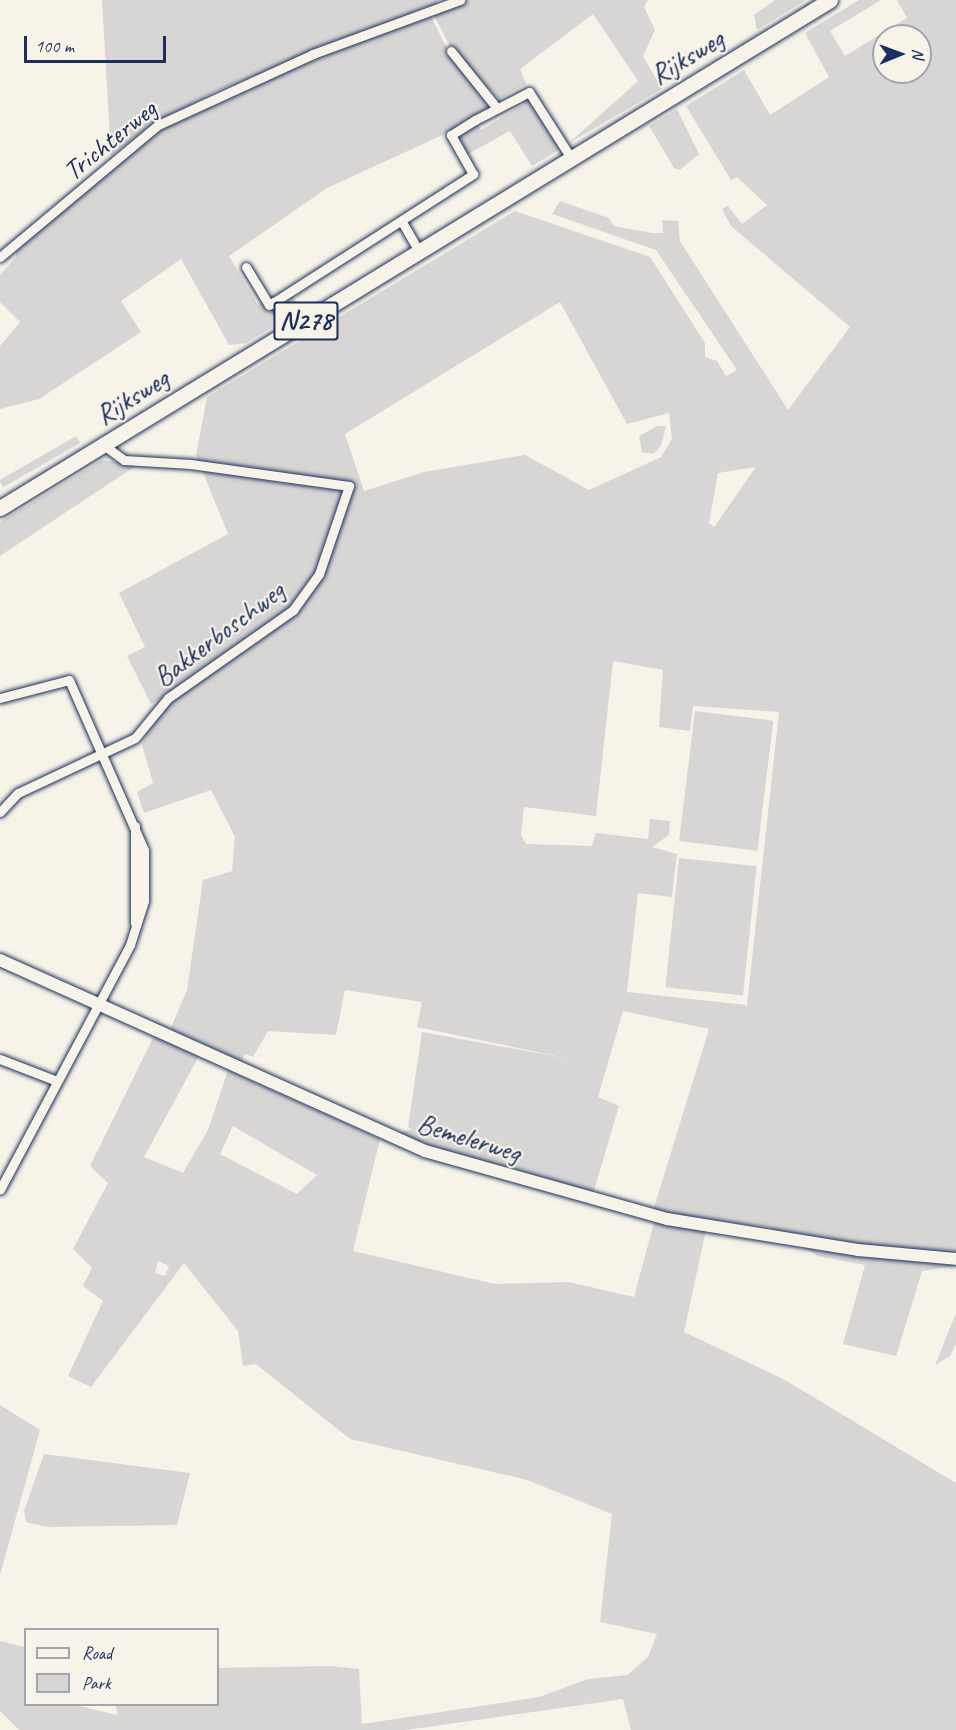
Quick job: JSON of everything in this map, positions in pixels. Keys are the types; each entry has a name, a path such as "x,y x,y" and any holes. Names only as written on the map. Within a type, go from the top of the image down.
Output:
{"main road":[{"name":"Rijksweg","path":"0,508 822,2"}],"street":[{"name":"Trichterweg","path":"0,257 158,125 313,54 460,0"},
{"path":"451,51 496,107"},
{"path":"246,267 269,305 274,302 402,222 473,174 451,135 496,107 531,93 571,158"},
{"path":"402,222 419,251"},
{"path":"274,302 291,330"},
{"name":"Bakkerboschweg","path":"0,812 18,793 104,755 142,732 168,698 301,602 319,574 349,486 191,464 124,460 103,445"},
{"path":"0,698 13,699 66,678 135,824 135,924 100,1006 57,1081 0,1190"},
{"name":"Bemelerweg","path":"0,960 375,1133 465,1163 667,1219 858,1250 956,1259"},
{"path":"0,1059 57,1081"}],"green space":[{"path":"102,0 438,0 429,12 445,45 485,94 488,107 449,132 327,188 229,256 258,305 288,288 301,310 246,343 229,345 181,259 121,301 141,332 39,399 0,409 0,346 20,322 0,302 0,275 16,257 16,247 169,122 344,42 218,90 150,126 111,156"},
{"path":"463,0 648,0 644,7 655,30 643,56 662,89 569,143 638,81 593,14 520,69 526,84 499,99 452,50 431,10"},
{"path":"775,0 806,0 757,30 754,15"},
{"path":"859,0 881,0 830,31 845,56 872,39 872,84 932,84 932,24 897,24 907,18 897,0 956,0 956,1266 922,1271 896,1356 843,1344 865,1265 818,1256 769,1227 652,1214 709,1029 623,1011 598,1097 619,1106 590,1204 380,1139 412,1129 408,1127 422,1032 571,1059 417,1027 422,1002 345,990 336,1035 268,1031 253,1057 245,1054 240,1064 170,1030 187,990 203,880 232,871 235,837 211,790 144,813 137,792 153,783 142,745 163,698 151,704 127,656 145,647 119,593 228,534 196,455 207,397 515,211 650,257 705,343 705,357 717,361 726,376 737,370 656,250 552,214 560,201 609,218 614,226 652,233 663,233 662,220 678,221 680,241 788,410 850,327 731,226 722,209 728,206 742,224 767,205 737,177 731,180 686,106 744,70 770,115 829,77 805,33","holes":["560,302 627,424 669,413 672,439 661,457 589,490 525,455 424,472 364,491 345,434","756,467 714,527 709,523 718,473","613,661 663,670 659,727 690,731 693,706 779,712 747,1005 627,992 638,893 672,897 677,854 652,847 669,835 670,821 650,819 648,839 596,833 592,846 526,844 521,835 524,807 596,816"]},
{"path":"521,97 528,97 560,149 532,166 510,131 466,155 454,136 476,122 481,130 524,104"},
{"path":"677,109 699,154 680,170 674,168 649,126"},
{"path":"657,426 666,426 661,446 653,454 642,452 639,436"},
{"path":"76,436 80,443 3,487 0,480"},
{"path":"102,460 137,465 0,556 0,522"},
{"path":"695,711 773,721 757,851 679,841"},
{"path":"679,858 757,866 743,995 665,987"},
{"path":"154,1036 199,1056 144,1157 183,1173 208,1130 228,1070 380,1139 353,1251 495,1284 569,1282 634,1297 655,1219 706,1230 684,1332 785,1380 956,1483 956,1730 631,1730 623,1699 406,1730 19,1730 0,1711 0,1641 24,1647 24,1706 79,1706 117,1715 116,1706 219,1706 219,1668 332,1666 359,1669 362,1724 539,1697 588,1679 627,1675 648,1657 657,1634 600,1622 612,1514 527,1480 350,1439 256,1364 243,1366 238,1331 184,1263 91,1387 68,1376 103,1301 83,1286 92,1268 73,1249 108,1183 90,1166","holes":["233,1126 317,1175 297,1194 220,1154","158,1261 169,1266 165,1276 155,1273"]},
{"path":"956,1313 956,1344 950,1356 935,1365"},
{"path":"0,1405 40,1430 0,1575"},
{"path":"44,1454 190,1473 177,1525 47,1527 26,1522 24,1511"}]}
